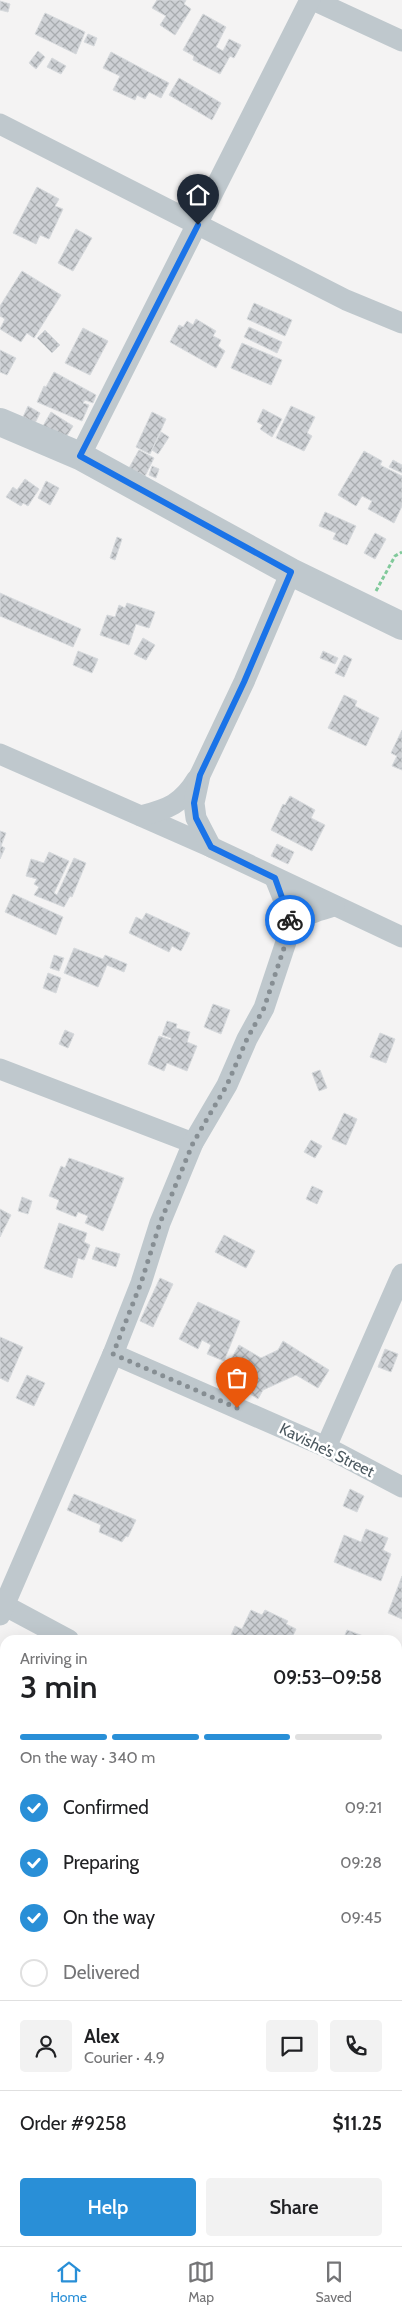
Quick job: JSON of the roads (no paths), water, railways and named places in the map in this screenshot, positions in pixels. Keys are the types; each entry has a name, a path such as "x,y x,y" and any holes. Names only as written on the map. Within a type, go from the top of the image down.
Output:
{"street":[{"path":"80,456 312,0 402,41"},
{"path":"0,124 346,300 402,323"},
{"path":"0,422 80,456 291,572 402,626"},
{"path":"141,816 167,810 188,794 200,775 244,682 291,572"},
{"path":"0,754 211,847 402,937"},
{"path":"200,775 194,803 196,818 211,847"},
{"path":"275,878 289,913 291,927"},
{"path":"58,1635 1,1608 113,1354 141,1283 160,1223 193,1143 227,1085 247,1039 264,1008 291,927 300,918 312,912 334,906"},
{"path":"0,1069 193,1143"},
{"path":"326,1447 402,1274"},
{"name":"Kavishe’s Street","path":"113,1354 326,1447 402,1487"}]}
